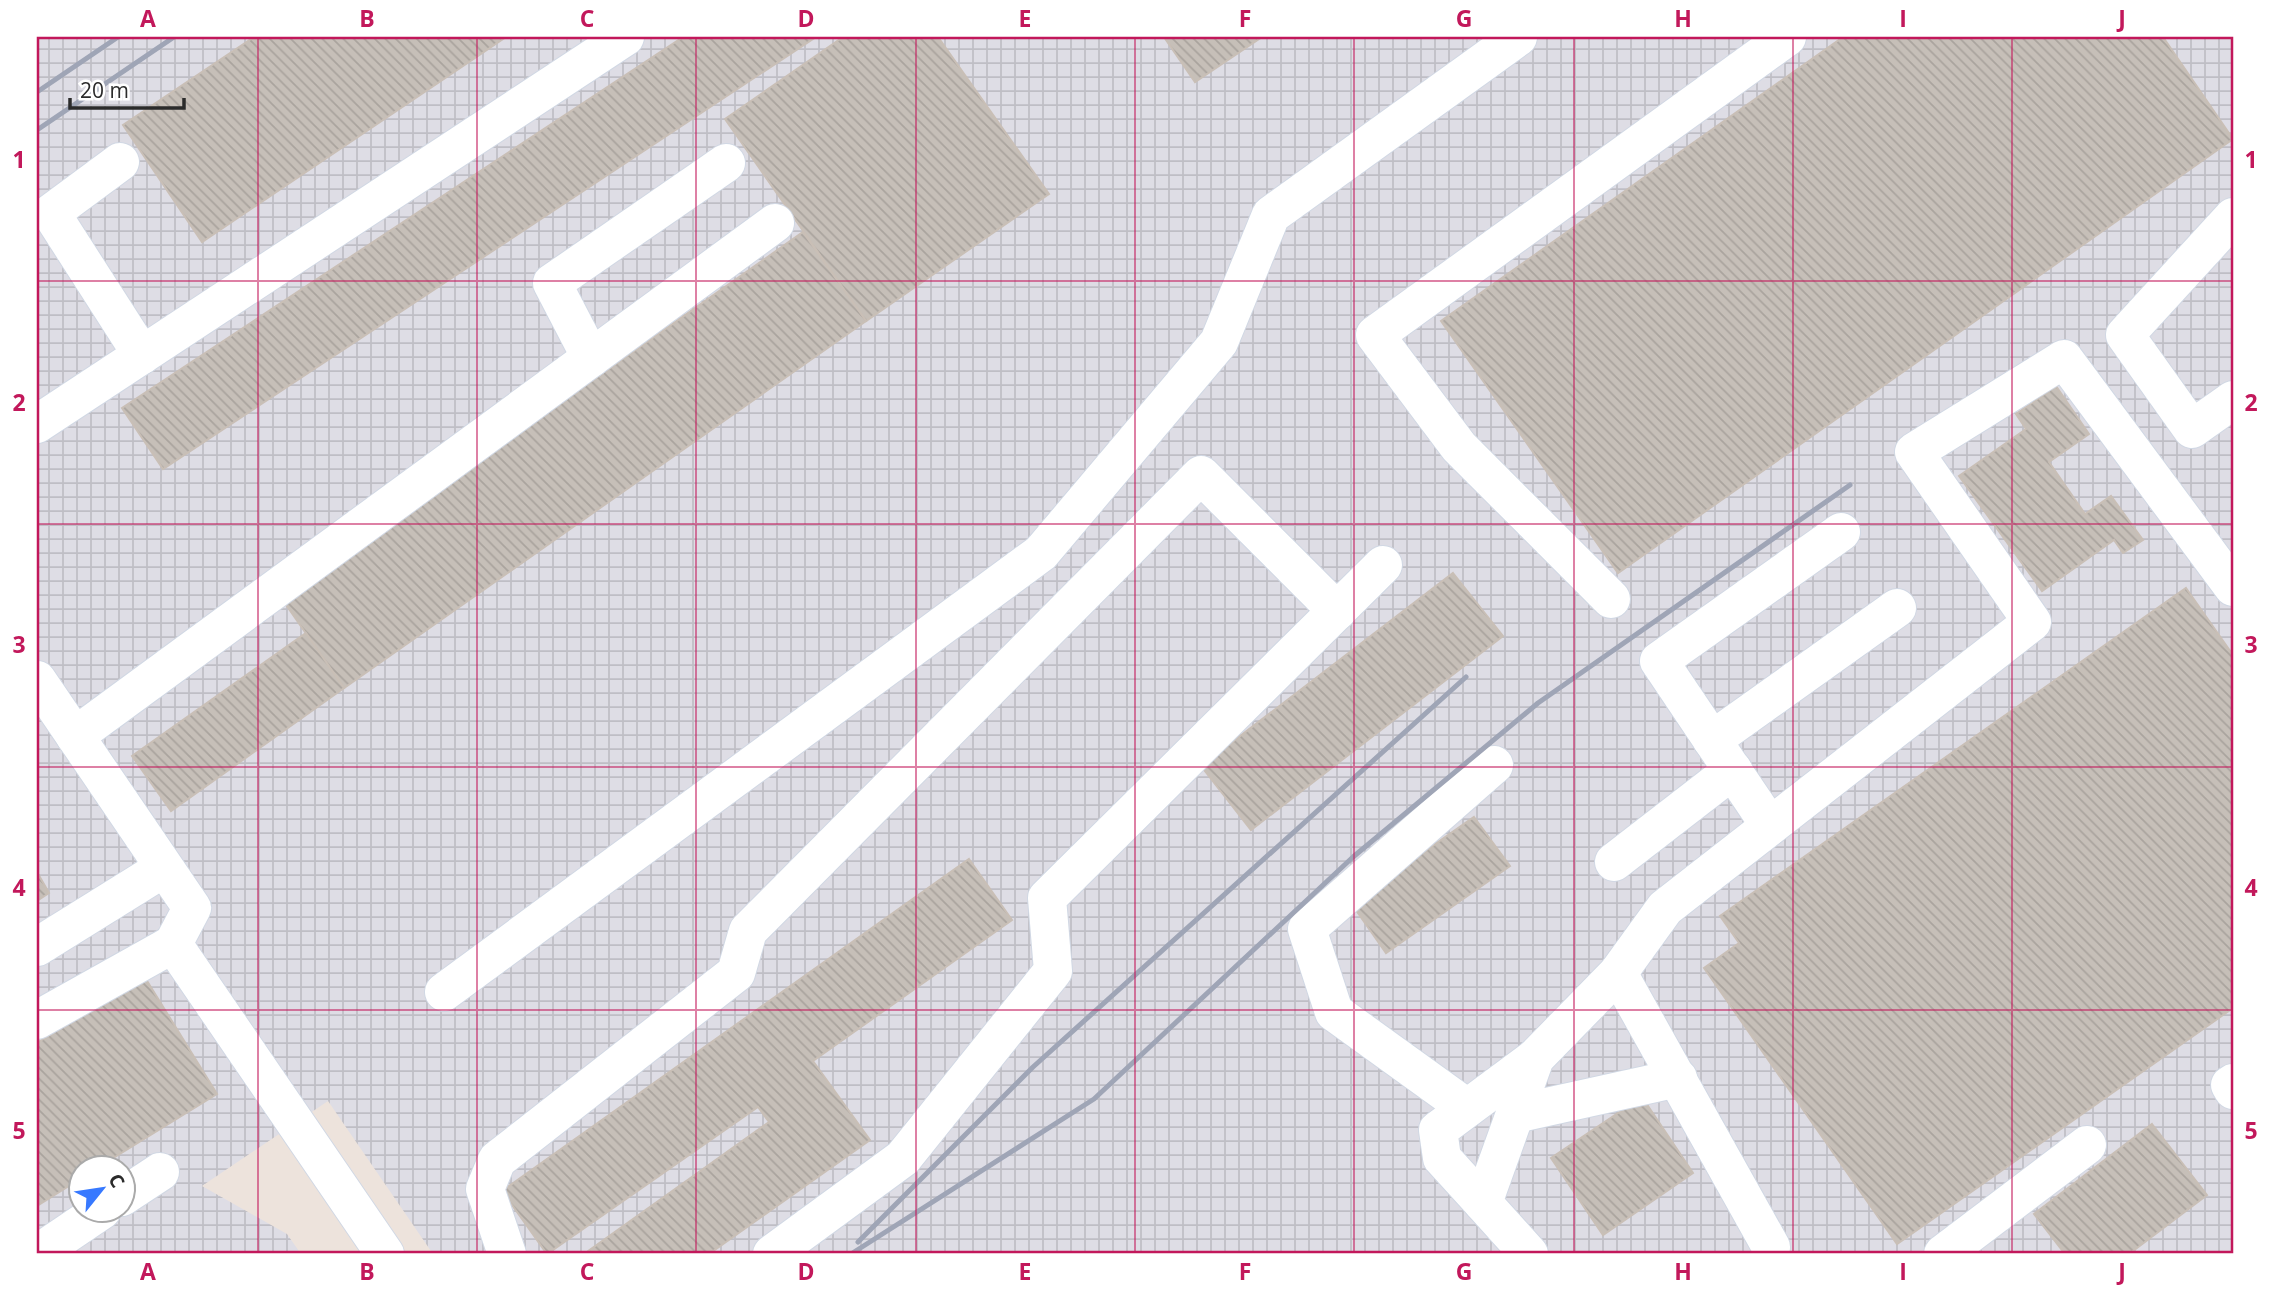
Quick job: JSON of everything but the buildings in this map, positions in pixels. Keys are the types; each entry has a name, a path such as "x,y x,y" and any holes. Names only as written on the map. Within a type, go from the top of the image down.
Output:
{"street":[{"path":"37,424 625,37"},
{"path":"444,992 1041,553 1219,342 1271,215 1518,37"},
{"path":"1611,599 1460,447 1375,335 1787,37"},
{"path":"120,162 51,213 142,355"},
{"path":"591,358 552,283 726,163"},
{"path":"2233,217 2125,335 2192,429 2233,401"},
{"path":"75,736 775,223"},
{"path":"1517,1249 1483,1203 1442,1158 1438,1130 1535,1058 1618,973 1665,908 2032,622 1914,452 2064,359 2233,587"},
{"path":"508,1254 485,1189 496,1160 736,973 748,930 1201,475 1336,611"},
{"path":"1770,826 1659,661 1841,532"},
{"path":"772,1254 903,1158 1053,971 1047,898 1383,565"},
{"path":"1614,862 1722,755 1896,608"},
{"path":"37,680 191,908 173,944 37,1020"},
{"path":"1467,1108 1334,1012 1307,929 1494,765"},
{"path":"37,947 164,868"},
{"path":"173,944 385,1254"},
{"path":"1618,973 1771,1247 1770,1254"},
{"path":"1483,1203 1535,1058"},
{"path":"1515,1114 1678,1078"},
{"path":"2233,1083 2230,1085 2233,1090"},
{"path":"1943,1254 2087,1145"},
{"path":"136,1188 160,1172"},
{"path":"37,1254 81,1224"}],"shaded area":[{"path":"37,37 2233,37 2233,1254 433,1254 328,1101 202,1186 287,1234 301,1254 37,1254"}],"railway":[{"path":"37,92 118,37"},
{"path":"37,130 174,37"},
{"path":"851,1254 1094,1099 1353,857 1538,703 1850,485"},
{"path":"858,1242 1033,1067 1466,677"}]}
